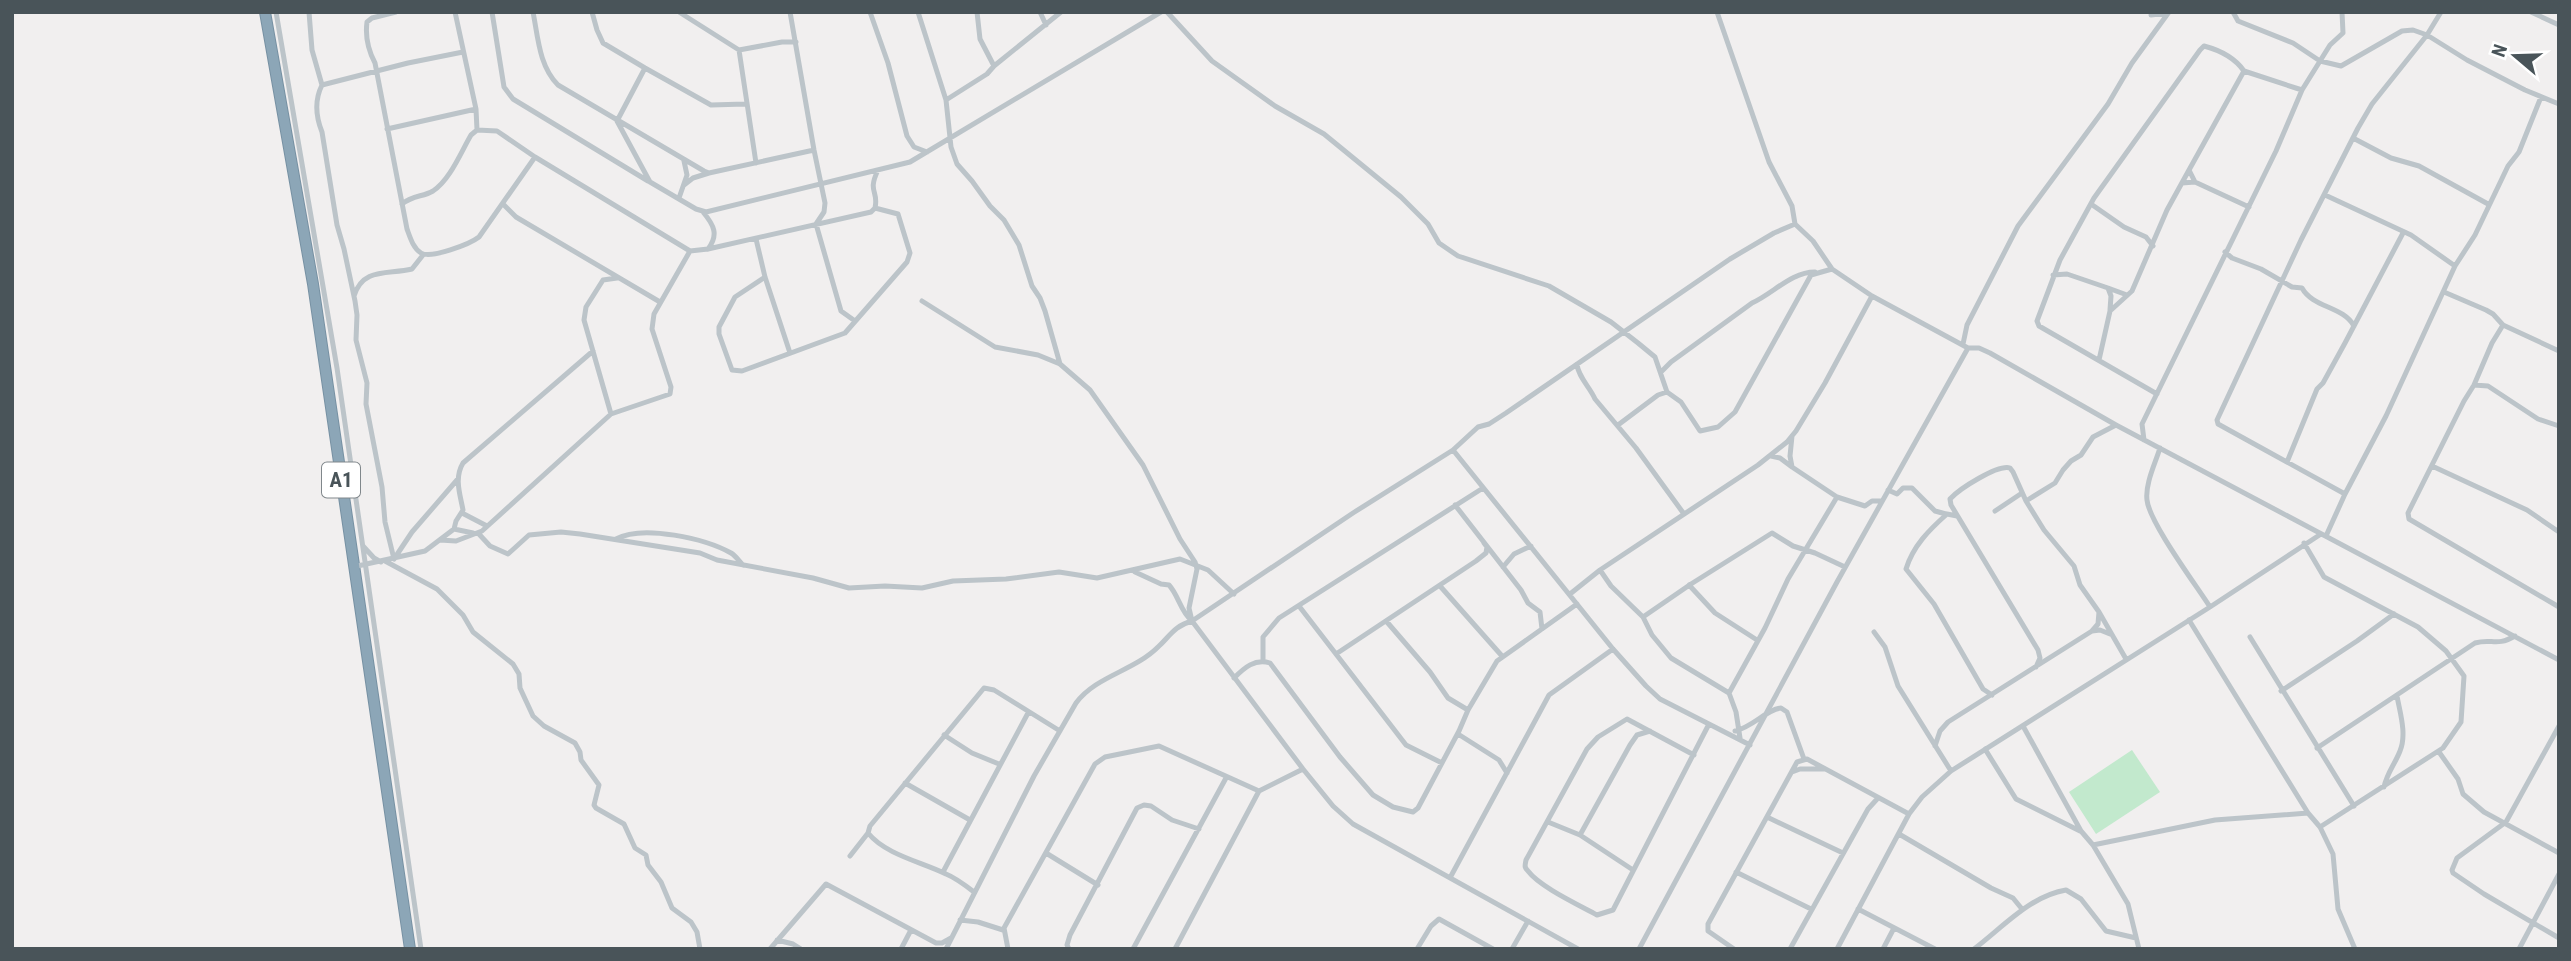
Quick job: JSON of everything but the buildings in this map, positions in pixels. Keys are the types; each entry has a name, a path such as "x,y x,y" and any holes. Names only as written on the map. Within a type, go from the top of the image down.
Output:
{"highway":[{"name":"A1","path":"265,12 313,284 410,949"}],"street":[{"path":"275,12 337,368 421,949"},
{"path":"309,12 312,50 322,85 317,99 317,119 322,132 337,225 354,296 357,315 356,340 367,383 366,404 382,487 385,522 394,559"},
{"path":"396,12 372,18 368,22 369,52 376,70 407,229 415,247 423,255 431,255 473,242 485,231 535,157"},
{"path":"455,12 476,109 477,130"},
{"path":"492,12 504,86 513,99 702,211 715,232 708,249"},
{"path":"533,12 539,48 552,79 632,130 709,173"},
{"path":"592,12 603,43 711,105 746,104"},
{"path":"679,12 740,50 796,42"},
{"path":"790,12 825,203 824,212 816,224 841,311 855,321"},
{"path":"870,12 888,63 907,136 914,147 927,152"},
{"path":"918,12 946,100 950,138 957,164 1004,220 1019,245 1032,286 1045,311 1060,364"},
{"path":"977,12 980,39 994,66"},
{"path":"1040,12 1046,25"},
{"path":"946,100 987,74 1061,12"},
{"path":"702,211 910,162 1161,12"},
{"path":"1167,12 1212,61 1275,106 1324,135 1401,197 1428,224 1439,243 1458,257 1549,286 1624,332 1655,357 1667,392 1681,402 1700,431 1718,427 1740,406 1811,275 1832,269"},
{"path":"1717,12 1769,162 1792,206 1794,224 1813,241 1832,269 1872,296 1965,346 1990,353 2127,431 2559,660"},
{"path":"2144,440 2142,424 2249,207 2302,90 2320,61 2343,33 2342,12"},
{"path":"2344,494 2218,424 2217,419 2353,138 2372,104 2427,35 2441,12"},
{"path":"2531,12 2559,25"},
{"path":"2157,28 2150,14 2169,13"},
{"path":"1639,949 1965,346 1966,328 2018,226 2108,104 2132,63 2169,13"},
{"path":"2232,13 2238,21 2293,43 2320,61 2342,66 2402,32 2413,30 2559,104"},
{"path":"2157,394 2039,326 2037,321 2058,263 2091,205 2168,93 2204,46 2237,62 2244,71 2302,90"},
{"path":"740,50 755,163"},
{"path":"322,85 376,70 463,52"},
{"path":"617,121 645,68"},
{"path":"2110,311 2132,291 2167,210 2244,71"},
{"path":"1837,949 1909,814 1922,797 1951,771 2210,607 2304,543 2323,535 2386,416 2455,265 2475,235 2508,166 2519,152 2541,97"},
{"path":"387,129 476,109"},
{"path":"617,121 650,182"},
{"path":"402,204 411,197 428,194 440,186 471,135 477,130 497,131 690,251 756,239 871,212 876,203 872,186 862,174"},
{"path":"629,141 632,130"},
{"path":"2353,138 2392,159 2419,166 2488,204"},
{"path":"684,185 709,173 814,150"},
{"path":"679,198 687,175 684,161"},
{"path":"872,186 878,170"},
{"path":"2189,170 2195,182"},
{"path":"2182,183 2195,182 2249,207"},
{"path":"2325,195 2411,235 2455,265"},
{"path":"503,204 516,217 660,302"},
{"path":"2091,205 2124,227 2146,237 2153,246"},
{"path":"765,277 735,297 719,327 732,370 742,371 845,333 888,285 910,253 898,214 875,208"},
{"path":"946,949 1034,776 1083,694 1157,648 1173,629 1192,621 1353,513 1453,450 1478,427 1489,424 1730,259 1794,224"},
{"path":"2287,462 2314,395 2328,375 2403,233"},
{"path":"756,239 765,277 790,353"},
{"path":"440,540 456,541 487,526 611,414 670,394 671,387 652,329 654,314 690,251"},
{"path":"2225,251 2232,258 2261,269 2292,287 2302,288 2311,298 2345,314 2354,327"},
{"path":"354,296 360,282 366,277 412,269 423,255"},
{"path":"2058,263 2064,273"},
{"path":"599,265 603,280 584,314 611,414"},
{"path":"1661,372 1734,315 1767,296 1786,281 1807,272 1818,272"},
{"path":"2053,275 2064,273 2127,295"},
{"path":"603,280 620,277"},
{"path":"2099,360 2110,311 2111,296 2108,288"},
{"path":"2444,292 2465,299 2493,314 2503,325 2559,351"},
{"path":"1570,594 1600,570 1770,456 1792,436 1825,383 1872,296"},
{"path":"922,301 995,346 1038,355 1060,364 1090,390 1143,465 1180,540 1195,562 1197,569 1189,608 1192,621"},
{"path":"1608,343 1613,330 1611,322"},
{"path":"2503,325 2408,509 2409,519 2559,607"},
{"path":"1950,337 1966,328"},
{"path":"353,567 425,551 454,529 461,513 457,480 463,463 593,351"},
{"path":"1577,364 1578,372 1592,390 1595,400 1618,425 1684,514"},
{"path":"2474,385 2488,386 2538,419 2559,426"},
{"path":"1618,425 1658,395 1667,392"},
{"path":"2127,431 2142,424"},
{"path":"2026,501 2054,483 2071,461 2081,456 2094,437 2116,425"},
{"path":"1792,436 1792,467"},
{"path":"2161,448 2147,489 2149,509 2210,607"},
{"path":"1453,450 1613,649 1660,699 1750,745"},
{"path":"1770,456 1780,458 1837,497 1866,506 1872,501 1882,501"},
{"path":"2432,466 2527,510 2559,532"},
{"path":"2036,667 2040,657 2038,650 1951,505 1950,499 1956,492 2001,467 2010,468 2044,530 2074,566 2080,585 2126,659"},
{"path":"394,559 412,532 457,480"},
{"path":"1263,661 1265,632 1279,618 1483,488"},
{"path":"1888,490 1897,494 1903,488 1912,488 1935,511 1957,516"},
{"path":"1995,511 2022,494"},
{"path":"1729,693 1804,551 1837,497"},
{"path":"1455,505 1521,590 1528,603 1541,612 1542,629"},
{"path":"1951,505 1947,514 1923,536 1906,569 1934,604 1983,689 1992,695"},
{"path":"461,513 487,526"},
{"path":"454,529 476,533 490,546 508,554 528,535 561,532 700,553 717,560 849,588 922,588 954,581 1006,579 1059,572 1097,578 1180,559 1195,562 1208,569 1234,594"},
{"path":"616,539 626,534 653,533 693,539 733,554 743,565"},
{"path":"1643,617 1767,534 1772,533 1804,551 1815,553 1845,567"},
{"path":"1336,654 1486,553 1487,547 1484,543"},
{"path":"2304,543 2324,577 2418,627 2435,639 2465,676 2462,718 2453,735 2438,752 2320,827"},
{"path":"362,544 367,552 438,589 463,615 473,632 513,664 519,674 520,688 529,711 544,726 575,743 581,760 599,785 594,805 624,824 635,848 646,855 672,908 691,922 697,932 700,949"},
{"path":"1503,568 1514,554 1531,546"},
{"path":"1600,570 1611,586 1643,617 1652,635 1671,658 1729,693 1736,712 1740,738"},
{"path":"1133,571 1169,585 1178,597 1182,611 1303,769 1333,806 1353,824 1451,876 1578,949"},
{"path":"1440,586 1502,656"},
{"path":"1689,586 1715,613 1757,640"},
{"path":"1234,678 1249,665 1263,661 1270,663 1340,757 1373,795 1404,811 1413,812 1496,661 1577,604"},
{"path":"1299,606 1406,745 1442,763"},
{"path":"1935,746 1940,731 1948,722 2092,631 2098,624 2099,612"},
{"path":"2281,691 2394,614"},
{"path":"2189,620 2308,813 2320,827 2333,853 2338,909 2355,949"},
{"path":"1387,622 1430,672 1448,698 1468,710"},
{"path":"2092,631 2100,630 2113,635"},
{"path":"1874,632 1885,647 1898,686 1951,771"},
{"path":"2317,748 2475,643 2501,643 2515,636"},
{"path":"2250,637 2354,806"},
{"path":"1451,876 1549,695 1613,649"},
{"path":"2038,650 2051,656"},
{"path":"850,856 868,833 870,826 944,734 986,687 1060,731"},
{"path":"1980,702 1983,689"},
{"path":"1779,691 1804,759 1909,814"},
{"path":"2384,787 2390,768 2400,752 2402,741 2397,696"},
{"path":"1728,732 1753,725 1778,707 1784,709"},
{"path":"943,872 1028,713"},
{"path":"1695,755 1627,719 1598,737 1587,749 1525,865 1528,872 1561,896 1597,915 1613,910 1695,755 1709,724"},
{"path":"2023,726 2081,831 2093,845 2129,904 2139,949"},
{"path":"2559,726 2506,822 2457,858 2452,870 2484,894 2559,938"},
{"path":"1580,835 1637,735 1650,731"},
{"path":"944,734 972,753 999,764"},
{"path":"1458,734 1499,760 1507,773"},
{"path":"1008,949 1003,930 1090,768 1105,757 1159,746 1259,791"},
{"path":"1985,749 2016,799 2081,831"},
{"path":"2438,752 2458,779 2463,793 2484,812 2559,853"},
{"path":"1734,949 1708,932 1708,924 1791,772 1797,762 1804,759"},
{"path":"1175,949 1259,791 1303,769"},
{"path":"1791,772 1800,769 1827,769"},
{"path":"1133,949 1226,778"},
{"path":"905,783 970,820"},
{"path":"1790,949 1868,809 1878,798"},
{"path":"1069,949 1068,940 1137,808 1151,806 1172,820 1199,829"},
{"path":"2093,845 2215,820 2308,813"},
{"path":"1767,817 1843,853"},
{"path":"1548,822 1580,835 1633,870"},
{"path":"868,833 884,846 926,867 943,872 974,892"},
{"path":"1899,834 2013,898 2022,909"},
{"path":"1046,853 1098,886"},
{"path":"1736,872 1811,909"},
{"path":"2519,949 2559,874"},
{"path":"770,949 826,884 938,946 951,938"},
{"path":"1974,949 2015,918 2022,909 2043,896 2066,890 2081,900 2106,931 2136,938"},
{"path":"1858,909 1936,949"},
{"path":"1417,949 1431,926 1439,919 1493,949"},
{"path":"960,920 1003,930"},
{"path":"1512,949 1528,921"},
{"path":"1883,949 1894,928"},
{"path":"901,949 911,930"},
{"path":"777,940 801,949"}],"green space":[{"path":"2132,750 2160,792 2096,834 2069,792"}]}
